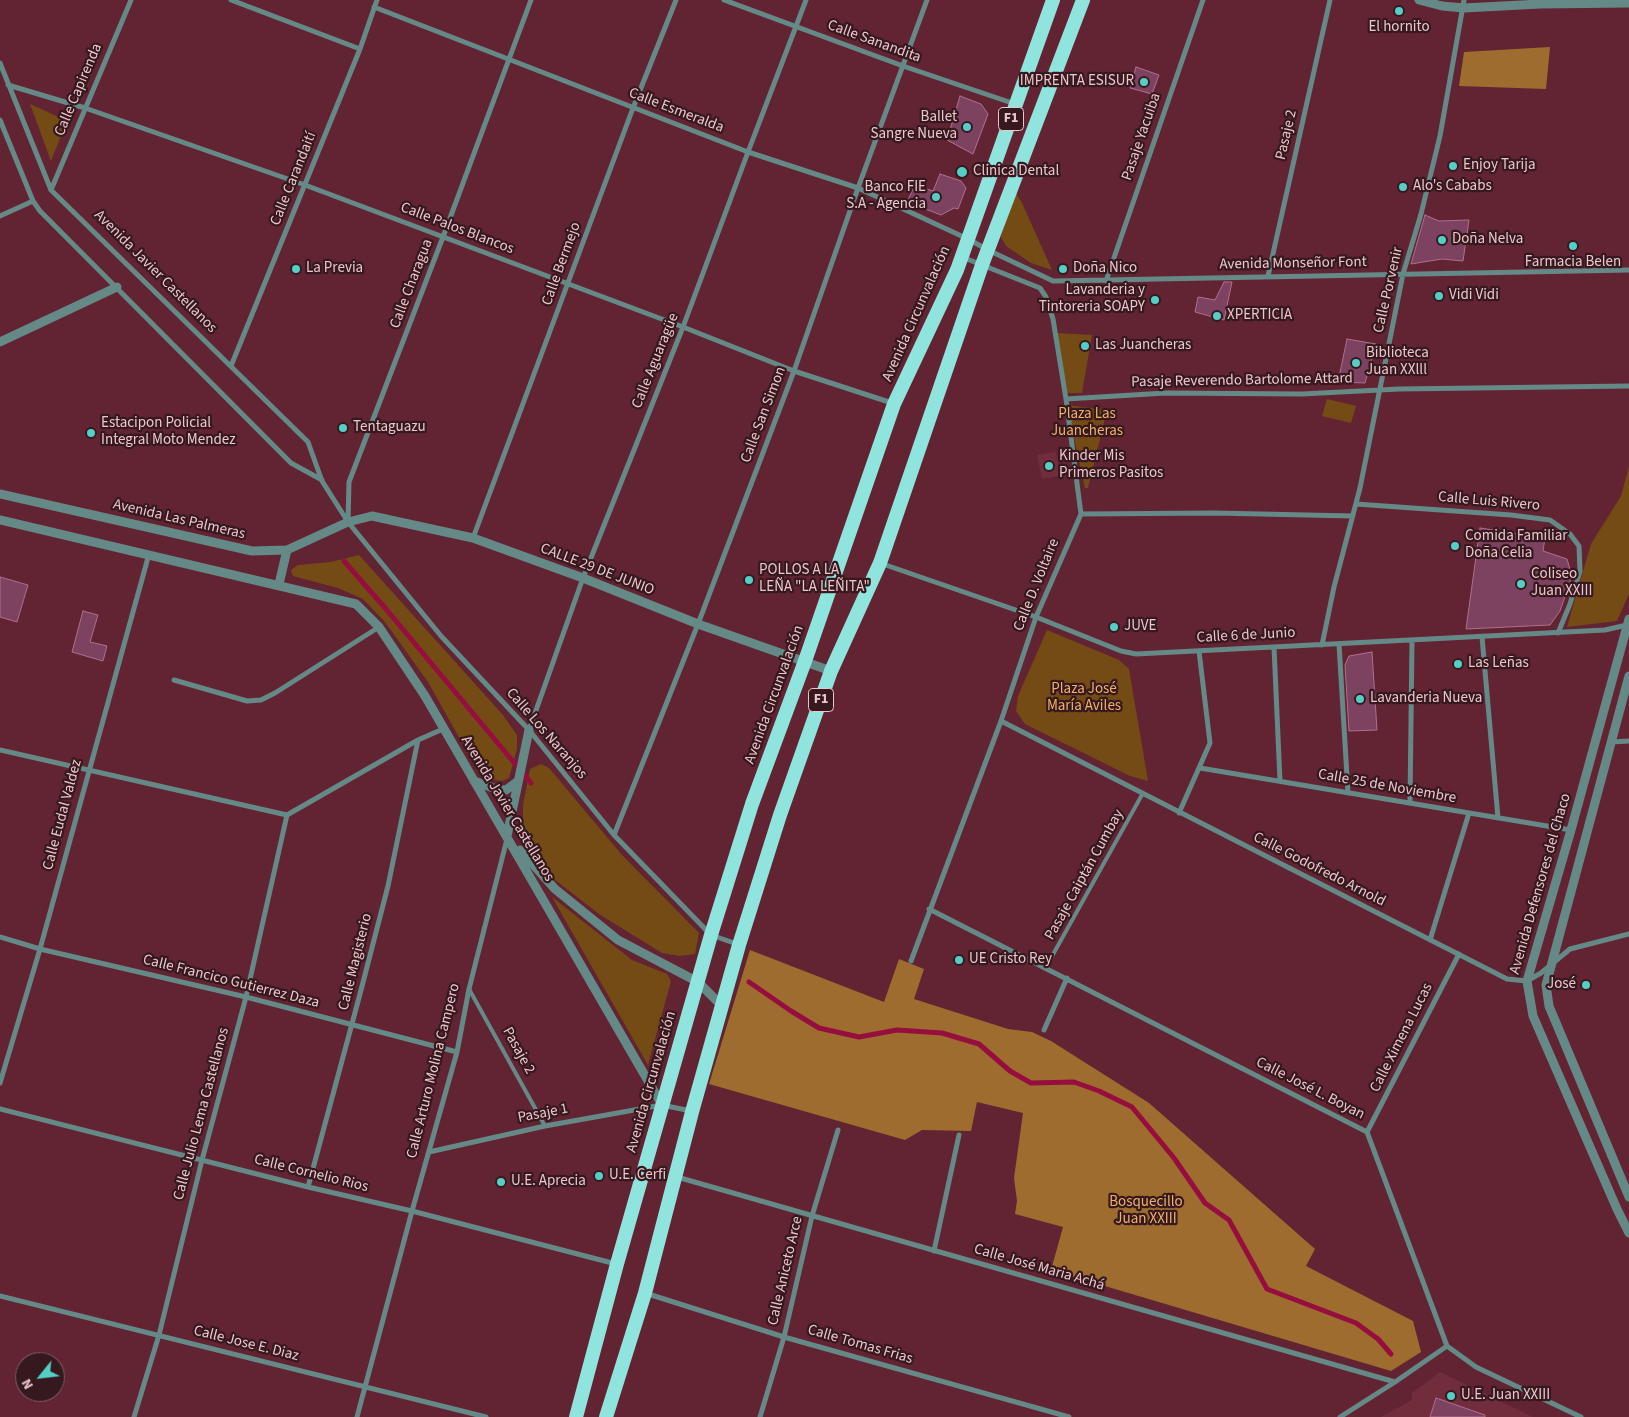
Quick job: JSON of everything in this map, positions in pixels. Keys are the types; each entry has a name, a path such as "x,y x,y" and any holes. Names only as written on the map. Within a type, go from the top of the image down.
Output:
{"highway":[{"name":"Avenida Circunvalación","path":"576,1417 617,1264 711,934 752,804 805,661 894,404 962,257 1053,0"},
{"name":"F1","path":"606,1417 645,1293 692,1112 739,945 780,815 831,671 880,563 982,265 1083,0"}],"street":[{"name":"Calle Capirenda","path":"51,190 131,0"},
{"path":"231,0 360,49"},
{"name":"Calle Carandaití","path":"231,366 306,186 360,49 377,0"},
{"name":"Calle Charagua","path":"348,522 349,482 444,237 531,0"},
{"name":"Calle Bermejo","path":"473,538 633,108 676,0"},
{"name":"Calle Sanandita","path":"724,0 904,66 1017,104"},
{"name":"Calle Aguaragüe","path":"529,730 583,578 684,327 806,0"},
{"name":"Calle San Simon","path":"614,835 698,624 794,371 858,188 927,0"},
{"name":"Pasaje Yacuiba","path":"1106,281 1203,0"},
{"name":"Pasaje 2","path":"1268,276 1330,0"},
{"path":"1419,0 1442,6 1464,4 1629,3"},
{"name":"Calle Porvenir","path":"1322,645 1334,587 1356,504 1403,274 1421,214 1440,136 1464,4"},
{"name":"Calle Esmeralda","path":"374,7 748,152 858,188 968,239"},
{"name":"Avenida Javier Castellanos","path":"0,63 51,190 308,442 322,481 348,522"},
{"name":"Calle Palos Blancos","path":"8,85 85,108 306,186 684,327 794,371 894,404"},
{"name":"Avenida Javier Castellanos","path":"0,120 33,201 40,211 290,463 322,481"},
{"path":"0,216 33,201"},
{"name":"Avenida Monseñor Font","path":"968,239 1053,281 1629,270"},
{"path":"962,257 1040,288 1046,297 1052,319 1066,399 1081,514 1214,513 1353,516"},
{"path":"0,342 117,288"},
{"name":"Pasaje Reverendo Bartolome Attard","path":"1066,399 1166,394 1302,394 1458,388 1629,386"},
{"name":"Avenida Las Palmeras","path":"0,494 252,550 288,550 348,522"},
{"name":"Calle Luis Rivero","path":"1356,504 1511,515 1550,520 1570,534 1579,546 1580,571 1570,604 1558,633"},
{"name":"Calle D. Voltaire","path":"911,962 1001,721 1036,616 1081,514"},
{"name":"CALLE 29 DE JUNIO","path":"348,522 372,516 473,538 583,578 698,624 831,671"},
{"path":"0,520 279,584 288,550"},
{"name":"Calle Los Naranjos","path":"348,522 441,636 529,730 614,835 711,934 739,945"},
{"name":"Calle Eudal Valdez","path":"0,1083 40,949 149,554"},
{"name":"Calle 6 de Junio","path":"880,563 1036,616 1121,651 1136,654 1558,633 1605,630 1628,623"},
{"name":"Avenida Javier Castellanos","path":"279,584 356,604 379,627 425,696 662,1105"},
{"name":"Avenida Defensores del Chaco","path":"1628,623 1527,981 1533,1016 1629,1233"},
{"path":"174,680 247,701 261,700 379,627"},
{"path":"1482,637 1498,818"},
{"path":"1410,803 1412,640"},
{"path":"1339,644 1348,793"},
{"path":"1274,647 1280,781"},
{"path":"1179,813 1210,743 1198,651"},
{"name":"Avenida Defensores del Chaco","path":"1629,676 1546,985 1548,1006 1629,1197"},
{"name":"Calle Godofredo Arnold","path":"1001,721 1430,940 1507,978 1527,981"},
{"path":"0,750 288,815 418,740 443,728"},
{"name":"Calle Arturo Molina Campero","path":"357,1417 457,1052 470,988 507,836 529,730"},
{"name":"Calle Magisterio","path":"308,1187 388,886 418,740"},
{"path":"1611,742 1629,741"},
{"name":"Calle 25 de Noviembre","path":"1200,768 1571,830"},
{"path":"474,781 496,789 506,790 518,781"},
{"path":"1430,940 1469,813"},
{"name":"Calle Julio Lema Castellanos","path":"134,1417 159,1335 202,1160 246,998 288,815"},
{"path":"507,836 555,889 618,940 698,982 722,1006"},
{"name":"Calle José L. Boyan","path":"930,909 1367,1132 1447,1346"},
{"path":"1527,981 1570,949 1629,934"},
{"name":"Calle Francico Gutierrez Daza","path":"0,937 40,949 246,998 457,1052"},
{"name":"Calle Ximena Lucas","path":"1367,1132 1459,954"},
{"path":"1044,1030 1067,978"},
{"path":"662,1105 692,1112"},
{"name":"Pasaje 1","path":"429,1152 545,1126 662,1105"},
{"name":"Calle Cornelio Rios","path":"0,1109 617,1264"},
{"name":"Calle Aniceto Arce","path":"760,1417 784,1337 812,1216 838,1130"},
{"path":"934,1251 958,1135"},
{"name":"Calle José Maria Achá","path":"676,1176 1395,1382"},
{"name":"Calle Tomas Frias","path":"645,1293 784,1337 1069,1417"},
{"name":"Calle Jose E. Diaz","path":"0,1296 486,1417"},
{"path":"1340,1417 1447,1346 1476,1367 1581,1417"}],"lane":[{"name":"Pasaje Caiptán Cumbay","path":"1046,967 1143,793"},
{"name":"Pasaje 2","path":"470,988 545,1126"}],"shaded area":[{"name":"Kinder Mis Primeros Pasitos","path":"1056,452 1060,476 1042,479 1037,455"},
{"name":"U.E. Juan XXIII","path":"1440,1372 1533,1417 1381,1417 1412,1400 1412,1393"}],"green space":[{"path":"1550,47 1546,89 1459,86 1464,52"},
{"path":"30,104 67,121 51,161"},
{"path":"1016,193 1052,270 1031,263 1006,246 1001,237 1004,222"},
{"name":"Plaza Las Juancheras","path":"1056,333 1092,335 1082,393 1066,393"},
{"path":"1327,399 1356,406 1351,423 1322,416"},
{"name":"Plaza Las Juancheras","path":"1067,405 1107,410 1088,488 1085,488"},
{"path":"1629,466 1629,594 1617,621 1567,627 1591,544 1621,496"},
{"path":"359,555 503,715 517,735 517,749 509,778 502,781 489,779 478,771 428,682 385,622 363,599 338,588 293,576 291,570 298,565 331,562"},
{"name":"Plaza José María Aviles","path":"1047,630 1119,660 1129,669 1148,781 1130,776 1025,724 1016,711 1018,696"},
{"path":"541,764 549,768 622,855 699,933 695,954 680,956 662,953 599,914 554,879 531,850 523,831 523,805 530,769"},
{"path":"552,897 632,960 667,974 671,981 648,1065"},
{"name":"Bosquecillo Juan XXIII","path":"750,950 884,1002 899,959 924,969 914,999 1008,1029 1032,1032 1051,1041 1149,1103 1315,1249 1306,1266 1413,1321 1421,1352 1391,1371 1051,1270 1063,1227 1015,1214 1017,1201 1014,1178 1023,1113 977,1102 971,1131 922,1130 905,1140 709,1084"}],"building":[{"name":"IMPRENTA ESISUR","path":"1136,67 1159,75 1152,94 1130,88"},
{"name":"Ballet Sangre Nueva","path":"960,96 981,104 988,114 973,154 947,140"},
{"name":"Banco FIE S.A - Agencia","path":"940,174 961,181 966,188 958,209 954,208 941,215 907,202 915,185 933,191"},
{"name":"Doña Nelva","path":"1425,215 1439,221 1469,220 1463,261 1442,259 1411,264"},
{"name":"XPERTICIA","path":"1224,282 1232,282 1224,320 1195,312 1198,297 1215,300"},
{"name":"Biblioteca Juan XXlll","path":"1347,339 1376,344 1365,383 1338,382"},
{"name":"Coliseo Juan XXIII","path":"1480,528 1545,538 1543,551 1567,559 1572,576 1560,611 1550,625 1466,629"},
{"path":"0,577 28,585 17,622 0,617"},
{"path":"83,611 98,615 90,642 107,646 103,661 72,652"},
{"name":"Lavanderia Nueva","path":"1372,652 1377,730 1349,731 1345,665 1349,656"},
{"path":"1436,1398 1485,1415 1485,1417 1430,1417"}],"waterway":[{"path":"344,561 531,783"},
{"path":"749,982 819,1028 859,1037 897,1030 942,1033 979,1044 1010,1071 1031,1083 1074,1082 1099,1091 1132,1107 1174,1158 1205,1203 1229,1220 1267,1289 1356,1323 1378,1339 1391,1354"}],"place":[{"name":"El hornito","path":"1399,11"},
{"name":"IMPRENTA ESISUR","path":"1144,82"},
{"name":"Ballet Sangre Nueva","path":"967,127"},
{"name":"Enjoy Tarija","path":"1453,166"},
{"name":"Clinica Dental","path":"962,172"},
{"name":"Alo's Cababs","path":"1403,187"},
{"name":"Banco FIE S.A - Agencia","path":"936,197"},
{"name":"Doña Nelva","path":"1442,240"},
{"name":"Farmacia Belen","path":"1573,246"},
{"name":"La Previa","path":"296,269"},
{"name":"Doña Nico","path":"1063,269"},
{"name":"Vidi Vidi","path":"1439,296"},
{"name":"Lavanderia y Tintoreria SOAPY","path":"1155,300"},
{"name":"XPERTICIA","path":"1217,316"},
{"name":"Las Juancheras","path":"1085,346"},
{"name":"Biblioteca Juan XXlll","path":"1356,363"},
{"name":"Tentaguazu","path":"343,428"},
{"name":"Estacipon Policial Integral Moto Mendez","path":"91,433"},
{"name":"Kinder Mis Primeros Pasitos","path":"1049,466"},
{"name":"Comida Familiar Doña Celia","path":"1455,546"},
{"name":"POLLOS A LA LEÑA \"LA LEÑITA\"","path":"749,580"},
{"name":"Coliseo Juan XXIII","path":"1521,584"},
{"name":"JUVE","path":"1114,627"},
{"name":"Las Leñas","path":"1458,664"},
{"name":"Lavanderia Nueva","path":"1360,699"},
{"name":"UE Cristo Rey","path":"959,960"},
{"name":"José","path":"1586,985"},
{"name":"U.E. Cerfi","path":"599,1176"},
{"name":"U.E. Aprecia","path":"501,1182"},
{"name":"U.E. Juan XXIII","path":"1451,1396"}]}
